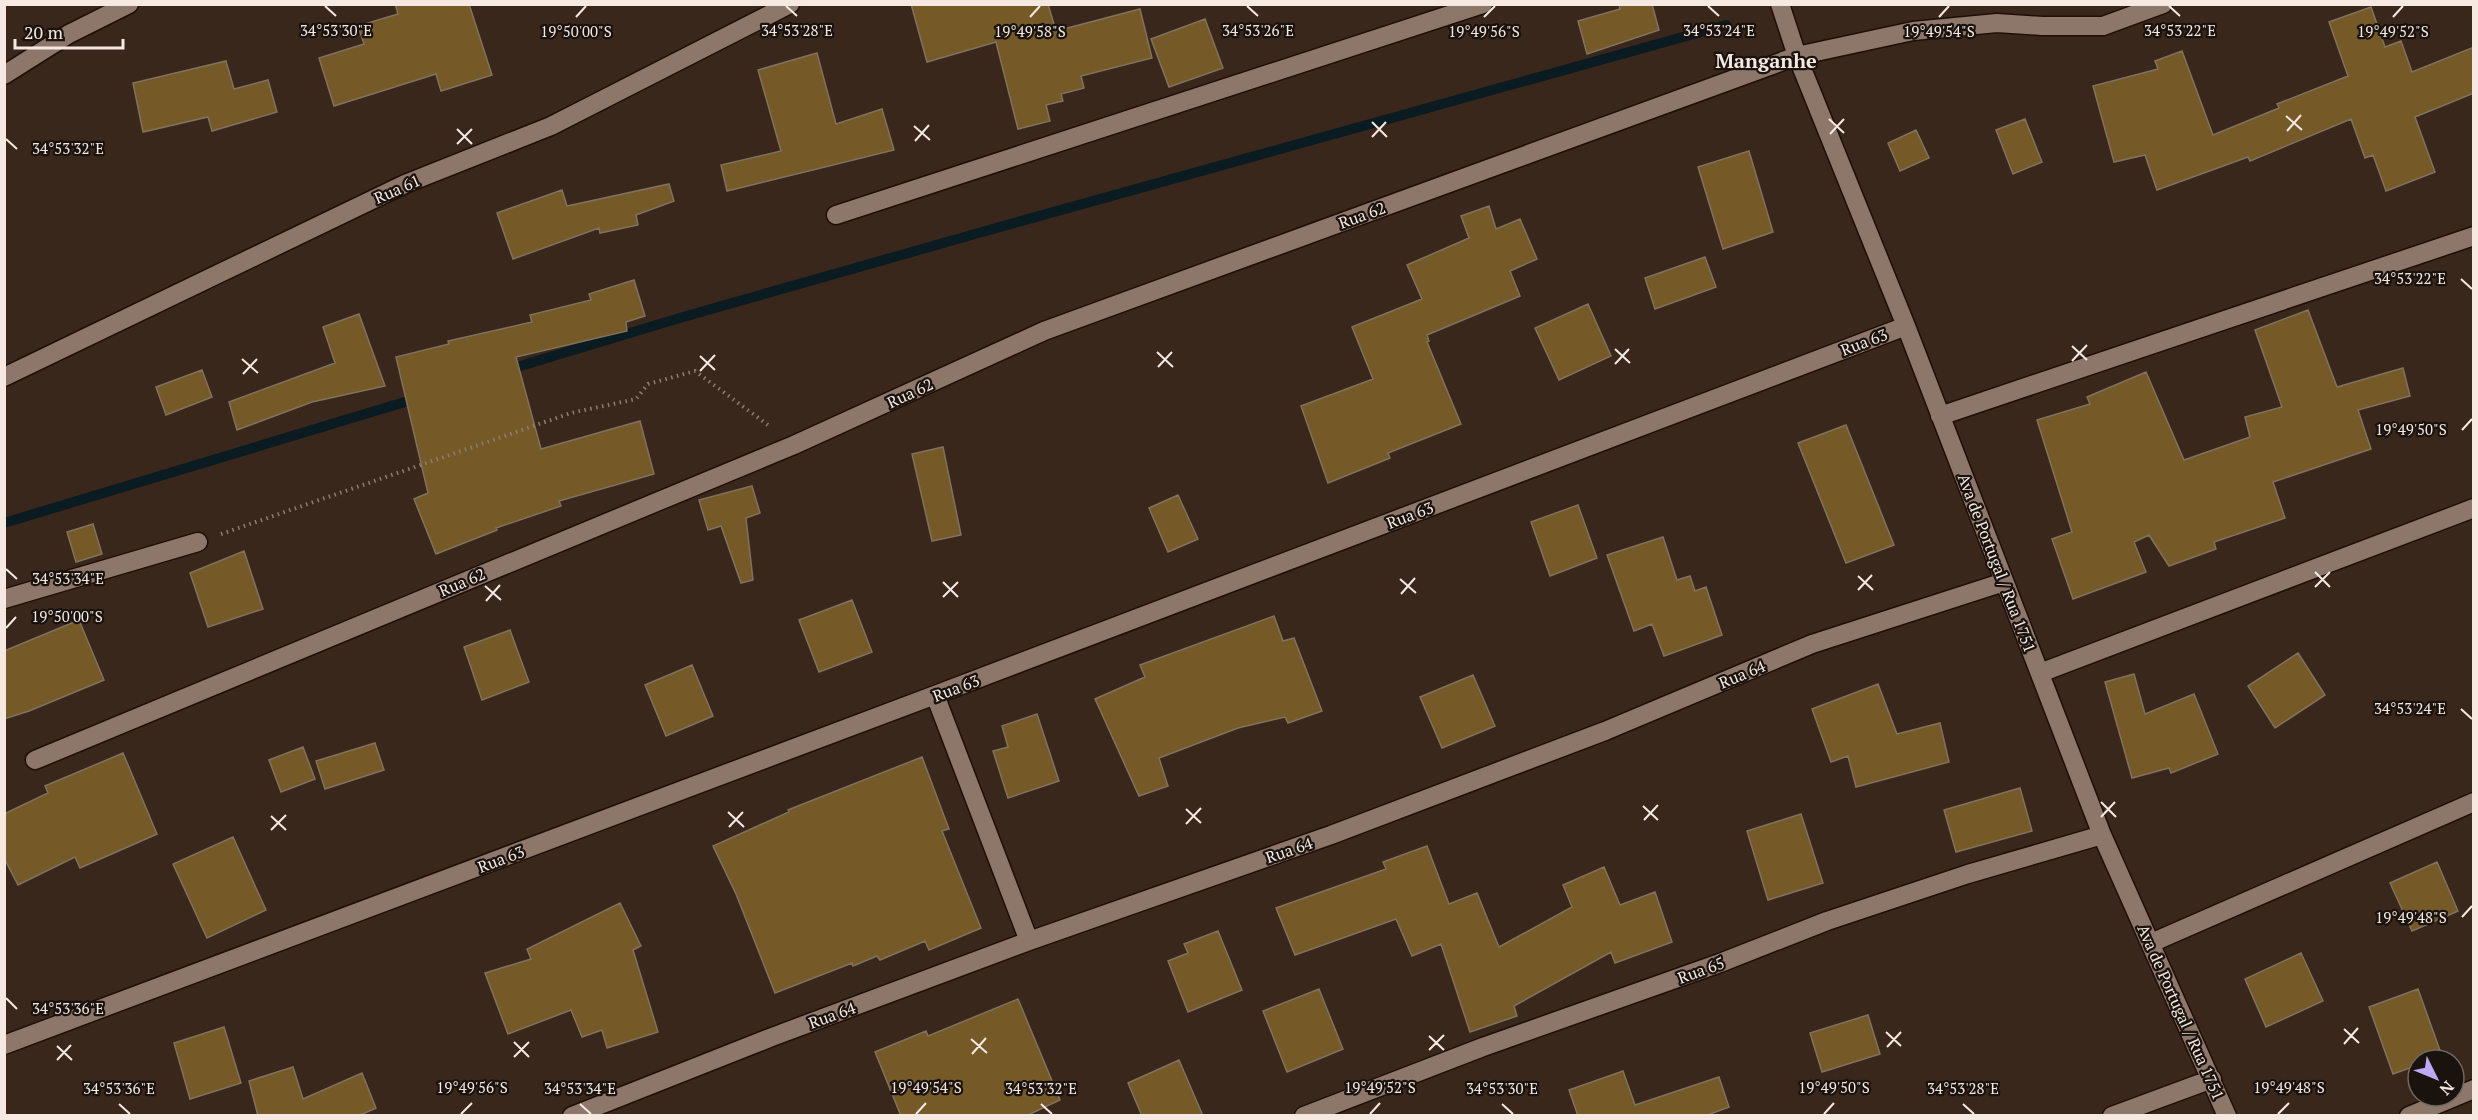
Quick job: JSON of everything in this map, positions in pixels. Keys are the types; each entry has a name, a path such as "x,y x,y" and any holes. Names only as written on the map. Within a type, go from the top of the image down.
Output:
{"street":[{"path":"4,75 69,34 129,4"},
{"name":"Rua 61","path":"4,377 405,183 551,126 790,4"},
{"path":"836,215 1483,4"},
{"name":"Ava de Portugal / Rua 1751","path":"1780,4 1797,56 1906,326 2102,834 2227,1116"},
{"name":"Rua 62","path":"35,760 794,445 1044,331 1797,56 1913,31 1997,23 2103,26 2163,4"},
{"path":"1940,416 2474,236"},
{"name":"Rua 63","path":"4,1045 935,696 1906,326"},
{"path":"2040,673 2474,508"},
{"path":"4,599 198,542"},
{"name":"Rua 64","path":"572,1116 761,1041 1029,941 1375,818 1605,731 1812,644 2004,582"},
{"path":"935,696 1029,941"},
{"path":"2151,943 2474,802"},
{"name":"Rua 65","path":"1304,1116 1483,1047 1720,963 1827,921 1968,874 2102,834"},
{"path":"2112,1116 2212,1079"},
{"path":"2409,1116 2474,1089"}],"path":[{"path":"198,542 571,413 636,399 648,384 695,371 794,445"}],"building":[{"path":"395,4 469,4 492,75 441,91 436,74 334,106 319,58 364,44 358,26 398,14"},
{"path":"911,4 1048,4 1056,31 1140,9 1152,58 1081,76 1084,88 1061,94 1063,101 1046,105 1050,121 1018,129 996,42 927,62"},
{"path":"1619,4 1652,4 1659,30 1587,54 1578,21 1620,9"},
{"path":"2371,7 2385,47 2401,41 2412,72 2474,47 2474,93 2415,117 2435,172 2386,191 2373,155 2365,158 2351,119 2250,161 2248,157 2157,190 2145,155 2114,162 2093,86 2158,69 2155,61 2182,51 2213,135 2279,108 2277,104 2348,76 2329,22"},
{"path":"1205,19 1223,68 1169,87 1151,39"},
{"path":"817,53 836,124 882,109 894,150 727,191 721,165 781,151 758,70"},
{"path":"226,61 234,89 268,80 277,112 212,131 208,117 143,132 133,83"},
{"path":"2025,119 2042,162 2013,174 1996,130"},
{"path":"1916,130 1929,158 1900,171 1888,143"},
{"path":"1749,151 1773,232 1723,249 1698,167"},
{"path":"669,184 674,201 636,215 638,225 600,233 599,228 513,259 497,213 562,190 567,206"},
{"path":"1489,206 1496,229 1520,219 1537,259 1510,271 1520,296 1427,335 1429,341 1427,342 1461,424 1388,453 1390,458 1328,483 1301,406 1373,379 1352,327 1422,299 1407,265 1469,238 1461,216"},
{"path":"1705,257 1716,287 1655,309 1645,278"},
{"path":"634,280 645,316 626,322 627,331 516,357 541,449 640,421 654,474 559,501 561,506 496,528 497,530 436,554 414,499 428,493 396,357 449,344 448,341 532,322 530,315 591,300 589,294"},
{"path":"1588,304 1611,356 1559,380 1535,328"},
{"path":"2308,310 2337,387 2403,368 2410,396 2358,410 2371,449 2273,482 2285,518 2214,542 2216,549 2169,566 2149,535 2134,542 2146,572 2073,599 2052,539 2072,532 2037,420 2090,404 2087,397 2146,372 2184,460 2250,437 2245,417 2282,407 2255,330"},
{"path":"359,314 385,386 312,402 237,430 229,402 335,363 323,327"},
{"path":"202,370 212,397 166,415 156,387"},
{"path":"1846,425 1894,545 1846,563 1798,443"},
{"path":"943,447 961,535 932,541 912,454"},
{"path":"752,486 760,513 746,518 753,580 741,583 721,526 708,530 699,500"},
{"path":"1178,495 1198,539 1168,552 1149,508"},
{"path":"1578,505 1597,558 1550,576 1531,522"},
{"path":"93,524 102,554 76,562 67,532"},
{"path":"1663,537 1677,580 1690,576 1695,591 1706,587 1722,635 1664,656 1652,624 1634,631 1607,555"},
{"path":"244,551 263,609 208,627 190,573"},
{"path":"852,600 872,652 819,672 799,620"},
{"path":"1274,616 1283,641 1294,638 1322,711 1288,723 1285,717 1238,728 1159,758 1168,786 1139,796 1095,699 1145,677 1140,665"},
{"path":"79,620 104,680 4,719 4,651"},
{"path":"510,630 529,682 482,700 464,647"},
{"path":"2298,653 2325,695 2275,728 2248,686"},
{"path":"692,665 713,716 666,736 645,685"},
{"path":"2134,674 2145,714 2194,694 2218,754 2171,773 2169,768 2132,778 2105,682"},
{"path":"1473,675 1495,726 1442,748 1420,697"},
{"path":"1878,684 1897,734 1940,723 1949,762 1856,787 1848,756 1831,762 1812,709"},
{"path":"1037,714 1059,781 1008,798 993,751 1008,747 1002,726"},
{"path":"375,743 384,770 325,789 316,761"},
{"path":"303,747 315,779 281,792 269,760"},
{"path":"123,753 157,834 80,868 75,857 18,885 4,858 4,814 48,793 45,786"},
{"path":"922,757 949,829 942,831 981,928 929,950 925,941 880,960 877,956 853,966 852,963 775,993 736,894 713,846 789,812 788,810"},
{"path":"2020,788 2032,831 1956,852 1944,810"},
{"path":"1801,814 1823,883 1768,900 1747,831"},
{"path":"233,837 266,910 207,938 173,864"},
{"path":"1427,846 1449,904 1477,893 1499,947 1572,907 1563,885 1604,867 1620,905 1655,892 1672,942 1615,963 1611,952 1514,1006 1517,1016 1470,1032 1441,944 1412,956 1396,919 1295,955 1276,908 1386,869 1383,862"},
{"path":"2437,862 2458,911 2412,931 2390,883"},
{"path":"620,903 641,946 633,950 658,1032 607,1048 602,1030 582,1037 571,1010 508,1034 485,973 531,959 527,949"},
{"path":"1218,931 1242,990 1188,1012 1168,961 1188,953 1184,944"},
{"path":"2301,953 2323,1001 2266,1027 2245,979"},
{"path":"1319,989 1343,1049 1287,1072 1263,1011"},
{"path":"2418,989 2439,1048 2406,1048 2406,1069 2393,1074 2369,1007"},
{"path":"1018,999 1060,1100 1026,1116 901,1116 875,1052 926,1031 928,1036"},
{"path":"1868,1015 1880,1054 1822,1072 1810,1033"},
{"path":"224,1027 241,1083 190,1099 174,1043"},
{"path":"1179,1060 1203,1116 1142,1116 1128,1083"},
{"path":"293,1067 303,1099 362,1073 376,1108 358,1116 258,1116 249,1081"},
{"path":"1623,1071 1635,1105 1719,1077 1729,1107 1705,1116 1578,1116 1569,1090"}],"waterway":[{"path":"507,370 982,232 1726,25"},
{"path":"4,523 418,398"}],"district":[{"name":"Manganhe","path":"1766,60"}]}
